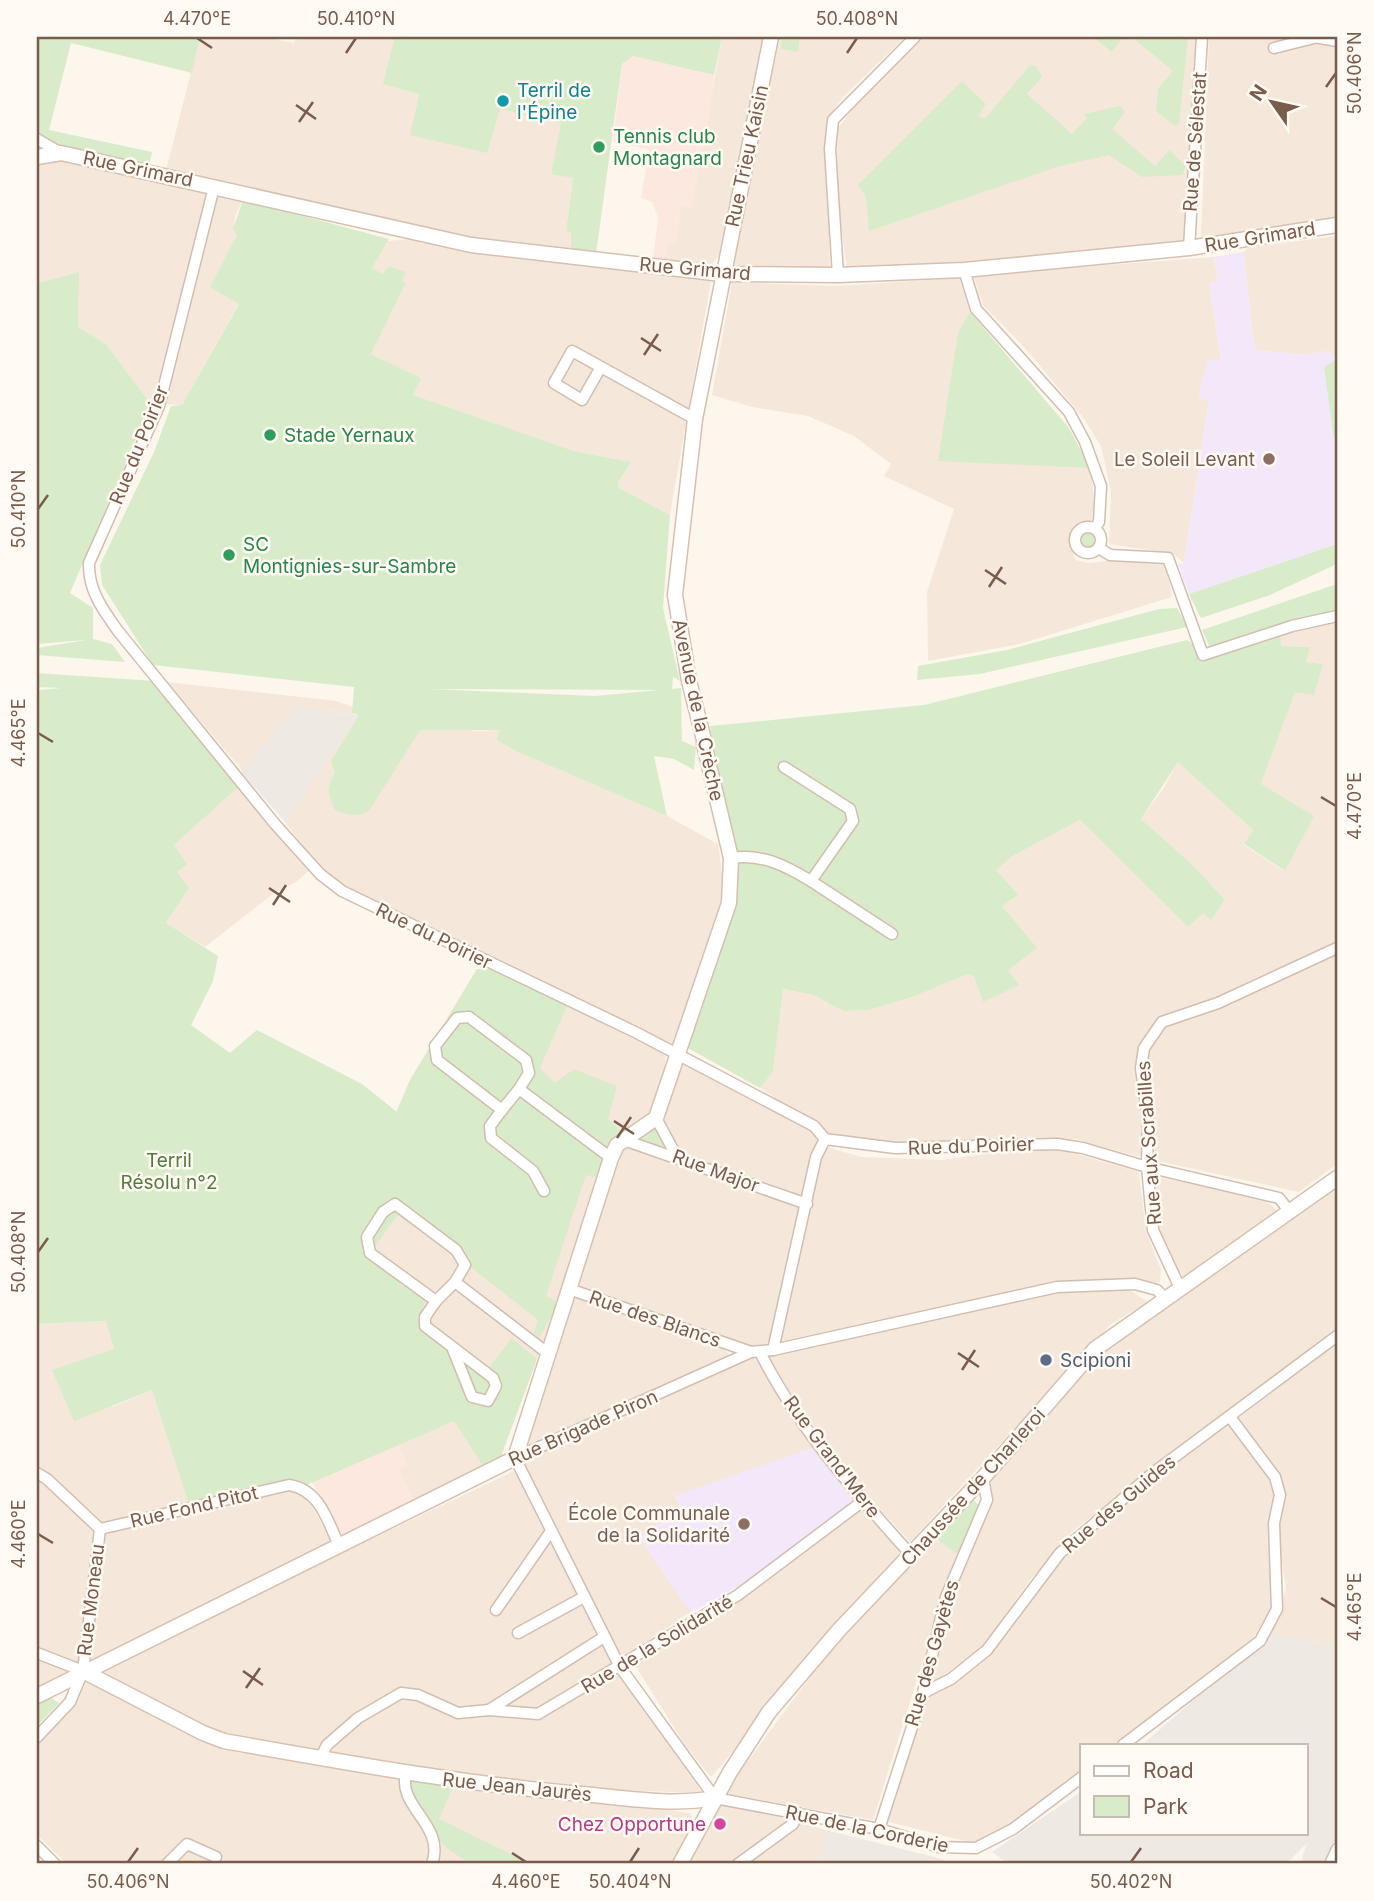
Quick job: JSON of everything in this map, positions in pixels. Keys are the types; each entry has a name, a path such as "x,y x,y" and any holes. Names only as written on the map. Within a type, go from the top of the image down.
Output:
{"street":[{"name":"Rue Trieu Kaisin","path":"722,274 771,37"},
{"path":"838,275 830,149 833,120 915,37"},
{"name":"Rue de Sélestat","path":"1189,248 1202,37"},
{"path":"1274,48 1314,37 1337,41"},
{"path":"37,139 61,153"},
{"name":"Rue Grimard","path":"61,153 471,246 722,274 838,275 964,270 1189,248 1337,225"},
{"path":"37,157 61,153"},
{"name":"Rue du Poirier","path":"214,187 159,406 89,563 89,579 97,598 118,631 242,785 329,882 679,1055 814,1125 825,1139 895,1148 1057,1144 1083,1148 1147,1167 1279,1198 1290,1212"},
{"path":"964,270 976,309 1069,412 1085,442 1101,486 1099,522 1095,528"},
{"name":"Avenue de la Crèche","path":"656,1118 729,902 731,858 689,681 675,595 695,419 722,274"},
{"path":"601,367 582,400 554,383 572,351 601,367 695,419"},
{"path":"1095,528 1086,527 1078,531 1075,544 1084,553 1099,548"},
{"path":"1095,528 1102,539 1099,548"},
{"path":"1099,548 1110,555 1168,558 1203,655 1292,626 1337,616"},
{"path":"784,767 845,805 854,816 811,881"},
{"path":"731,858 754,857 779,863 892,934"},
{"name":"Rue aux Scrabilles","path":"1180,1288 1153,1230 1147,1167 1148,1118 1141,1057 1154,1030 1170,1018 1218,1003 1337,948"},
{"path":"502,1110 437,1060 435,1046 457,1018 470,1017 526,1060 529,1073 519,1088 490,1126 491,1138 533,1171 544,1191"},
{"path":"519,1088 611,1158"},
{"path":"569,1289 611,1158 624,1139 656,1118 677,1157"},
{"name":"Rue Major","path":"624,1139 807,1205"},
{"path":"773,1350 816,1157 825,1139"},
{"name":"Chaussée de Charleroi","path":"680,1864 715,1798 769,1712 983,1478 1095,1349 1337,1178"},
{"path":"436,1301 370,1253 367,1237 383,1212 395,1205 463,1256 465,1265 455,1282 436,1301 423,1321 452,1347 493,1377 494,1394 488,1401 472,1397 452,1347"},
{"path":"455,1282 546,1352"},
{"name":"Rue Brigade Piron","path":"37,1696 515,1458 755,1352 1057,1287 1135,1284 1157,1290 1165,1298"},
{"name":"Rue des Blancs","path":"515,1458 546,1352 569,1289 755,1352"},
{"name":"Rue des Guides","path":"923,1693 951,1679 987,1650 1060,1553 1153,1473 1337,1336"},
{"name":"Rue Grand'Mere","path":"755,1352 863,1501 912,1556"},
{"path":"1124,1744 1260,1641 1277,1609 1273,1523 1280,1495 1275,1477 1230,1417"},
{"path":"515,1458 620,1667 715,1798"},
{"path":"37,1473 100,1529"},
{"name":"Rue des Gayètes","path":"878,1829 923,1693 946,1597 986,1500 983,1478"},
{"name":"Rue Fond Pitot","path":"100,1529 289,1485 302,1487 315,1496 339,1545"},
{"name":"Rue de la Solidarité","path":"489,1710 538,1714 738,1595 863,1501"},
{"name":"Rue Moneau","path":"37,1737 70,1702 83,1671 100,1529"},
{"path":"496,1610 551,1531"},
{"path":"518,1633 584,1597"},
{"path":"320,1759 327,1745 358,1718 401,1693 418,1695 458,1713 489,1710 604,1637"},
{"name":"Rue Jean Jaurès","path":"37,1653 83,1671 203,1733 224,1741 406,1774 536,1790 685,1803 715,1798"},
{"path":"406,1774 405,1789 435,1838 436,1853 432,1864"},
{"name":"Rue de la Corderie","path":"715,1798 878,1829 939,1847 976,1848 1013,1829 1080,1779"},
{"path":"738,1864 793,1824 798,1814"},
{"path":"167,1864 187,1844 216,1857"},
{"path":"37,1846 55,1864"},
{"path":"1330,1864 1337,1849"}],"shaded area":[{"path":"200,37 265,37 294,43 297,37 394,39 419,93 410,135 500,108 562,123 551,173 573,178 566,231 572,232 571,249 578,250 566,252 394,225 166,170"},
{"path":"722,37 768,37 724,249 710,267 664,263 667,244 675,243 681,205 691,207"},
{"path":"780,37 905,37 842,98 826,122 830,271 731,265"},
{"path":"922,37 1198,37 1186,243 1016,259 847,269 836,189 837,129 863,96"},
{"path":"1209,37 1337,37 1337,222 1201,238"},
{"path":"633,56 714,75 708,126 691,207 681,205 675,243 667,244 664,263 653,259 658,218 652,202 641,198 649,150 613,141 622,64"},
{"path":"49,161 92,164 243,200 235,216 234,229 237,235 211,287 239,303 182,405 151,404 106,344 77,327 78,272 37,283 37,164"},
{"path":"1337,236 1337,359 1328,351 1307,355 1255,350 1243,252 1249,247"},
{"path":"410,239 711,280 670,515 619,488 618,484 631,462 574,451 412,395 420,378 371,354 406,283 402,282 405,272 389,266 383,275 371,268 388,241"},
{"name":"Le Soleil Levant","path":"1243,252 1255,350 1307,355 1328,351 1337,359 1337,544 1189,594 1178,564 1184,563 1209,401 1198,397 1208,360 1221,360 1209,283 1218,281 1214,257"},
{"path":"1214,257 1218,282 1209,283 1221,360 1198,397 1209,401 1184,563 1174,554 1109,544 1111,491 1101,446 1082,416 1024,347 983,305 973,275"},
{"path":"959,278 970,312 958,332 1090,468 1096,510 1090,522 1074,531 1073,555 1076,560 1088,563 1115,560 1166,565 1172,597 1020,644 928,661 927,592 954,509 884,476 891,464 854,436 808,416 752,407 712,395 732,282 836,286"},
{"path":"1337,616 1337,1164 1299,1192 1148,1159 1075,1139 1000,1145 847,1144 760,1088 773,1070 782,989 813,995 844,1011 869,1010 915,996 968,974 1019,985 1008,970 995,870 1011,857 1080,820 1188,927 1203,913 1211,919 1225,900 1194,866 1141,819 1165,786 1178,761 1253,830 1244,845 1284,871 1261,784 1295,691 1323,664 1306,662 1309,647 1280,646 1280,630"},
{"path":"167,682 336,701 353,707 353,714 296,706 243,771"},
{"path":"296,706 359,715 285,822 241,772"},
{"path":"362,709 474,731 500,730 496,740 518,752 667,816 718,844 727,909 673,1052 604,1011 458,946 352,893 311,857 285,822"},
{"path":"241,785 311,869 296,882 273,894 205,947 166,923 189,888 177,872 174,845"},
{"path":"477,969 493,969 666,1055 663,1082 653,1109 609,1145 556,1308 500,1459 414,1502 399,1470 407,1466 398,1444 454,1421 339,1238 410,1080"},
{"path":"679,1055 818,1130 823,1146 862,1157 941,1160 1055,1148 1139,1172 1146,1231 1161,1270 1160,1282 1123,1286 1148,1302 1111,1324 910,1542 857,1484 764,1359 773,1350 992,1301 945,1306 782,1341 781,1312 769,1346 737,1348 713,1340 730,1355 751,1352 768,1368 860,1498 622,1658 518,1457 620,1142 643,1133"},
{"path":"1151,1176 1261,1197 1278,1211 1186,1279 1168,1259 1152,1219"},
{"path":"1337,1182 1337,1331 1075,1529 1031,1579 982,1648 935,1682 924,1657 873,1820 724,1793 834,1645 935,1538 958,1555 934,1631 992,1476 1098,1353"},
{"path":"107,1321 114,1350 112,1407 152,1390 190,1508 302,1487 334,1547 84,1671 203,1733 406,1774 435,1838 473,1864 67,1864 37,1835 37,1737 70,1702 82,1673 37,1696 37,1324","holes":["48,1479 90,1510 102,1523 100,1529"]},
{"path":"1337,1343 1337,1648 1332,1644 1271,1633 1286,1589 1277,1531 1271,1609 1253,1638 1115,1744 1080,1744 1080,1772 1046,1799 992,1836 973,1843 885,1821 921,1701 945,1687 990,1653 1063,1555 1187,1448 1236,1420"},
{"path":"398,1444 407,1466 399,1470 414,1502 344,1537 312,1482"},
{"name":"École Communale de la Solidarité","path":"812,1448 854,1502 757,1576 694,1611 686,1606 638,1536 683,1511 674,1496"},
{"path":"514,1471 615,1664 702,1793 588,1789 401,1766 218,1734 99,1669"},
{"path":"864,1506 904,1554 711,1777 685,1745 635,1665 757,1588"},
{"path":"1271,1633 1332,1644 1337,1648 1337,1864 1300,1864 1307,1843 1286,1864 1009,1864 992,1852 1080,1792 1080,1834 1308,1834 1308,1744 1143,1744"},
{"path":"452,1787 647,1807 689,1813 695,1821 672,1864 532,1864 438,1819"},
{"path":"719,1799 826,1830 818,1864 686,1864"},
{"path":"826,1830 942,1859 949,1864 818,1864"}],"green space":[{"path":"37,37 200,37 192,73 71,43 49,130 152,152 149,166 37,139"},
{"name":"Terril de l'Épine","path":"386,37 722,37 714,75 633,56 622,64 596,254 571,249 571,232 566,231 573,178 551,174 561,123 500,109 487,153 410,135 419,94 383,84 394,40"},
{"path":"782,37 800,37 798,52 781,49"},
{"path":"1093,37 1123,37 1112,52"},
{"path":"1132,37 1188,37 1179,124 1175,126 1156,111 1158,89 1173,71"},
{"path":"1030,65 1036,66 1042,77 1027,94 1072,134 1087,118 1084,114 1120,106 1125,112 1112,129 1155,166 1169,150 1186,166 1182,175 1142,177 1109,155 1060,166 869,231 866,197 858,185 962,81 986,104 978,116 985,119"},
{"path":"243,200 389,239 372,268 383,274 389,266 406,272 402,281 406,283 371,354 421,378 413,395 574,451 631,462 618,483 619,488 670,515 663,608 680,681 673,677 672,689 681,688 682,741 696,747 694,770 674,759 654,756 667,816 518,752 496,740 500,730 420,730 369,811 356,815 344,813 335,810 329,795 335,773 331,761 359,715 352,713 354,687 153,665 102,585 100,565 154,452 171,406 182,405 239,304 210,287 237,235 233,229","holes":["430,689 660,690 595,696"]},
{"path":"79,272 78,327 106,344 151,404 70,593 93,608 93,639 112,644 125,662 37,655 37,648 86,640 37,644 37,283"},
{"path":"970,312 1069,428 1090,468 938,461 958,332"},
{"path":"1337,359 1337,443 1333,433 1324,367"},
{"path":"1088,527 1097,531 1101,540 1097,549 1088,553 1079,549 1075,540 1079,531"},
{"path":"1337,544 1337,564 1270,595 1201,618 1189,594"},
{"path":"1337,584 1337,612 1280,630 1281,646 1310,647 1306,662 1323,664 1314,695 1295,692 1261,784 1314,816 1285,871 1244,844 1253,830 1178,762 1141,819 1194,866 1225,900 1211,920 1203,913 1188,927 1080,820 1011,857 996,870 1018,895 1002,906 1037,948 1008,970 1019,985 983,1002 974,976 968,974 915,996 869,1010 844,1011 813,995 783,989 773,1071 760,1088 686,1047 734,876 709,739 712,739 710,726 924,705 1187,640 1208,653 1210,648 1202,630"},
{"path":"1177,608 1187,627 980,674 917,680 918,666 1007,650 1159,609"},
{"name":"Terril Résolu n°2","path":"37,673 155,681 241,785 174,845 187,864 177,872 189,888 166,923 218,956 213,981 191,1025 230,1053 257,1030 362,1084 397,1112 410,1080 477,969 493,969 567,1006 540,1068 555,1083 574,1069 617,1086 608,1119 623,1133 599,1178 586,1175 546,1296 555,1300 556,1308 539,1338 534,1333 538,1320 458,1257 398,1215 370,1253 426,1300 421,1313 425,1326 469,1367 486,1371 512,1338 537,1359 500,1459 487,1472 454,1421 302,1487 190,1508 152,1390 74,1421 52,1370 114,1349 106,1321 37,1324 37,690 62,688 37,687"},
{"path":"649,1126 660,1132 665,1153 632,1142"},
{"path":"974,1500 980,1507 958,1555 935,1538"},
{"path":"44,1693 59,1703 37,1726 37,1697"},
{"path":"406,1774 456,1780 439,1819 532,1864 484,1866 459,1857 436,1838 418,1814 411,1801"}],"place":[{"name":"Terril de l'Épine","path":"503,101"},
{"name":"Tennis club Montagnard","path":"599,147"},
{"name":"Stade Yernaux","path":"270,435"},
{"name":"Le Soleil Levant","path":"1269,459"},
{"name":"SC Montignies-sur-Sambre","path":"229,555"},
{"name":"Scipioni","path":"1046,1360"},
{"name":"École Communale de la Solidarité","path":"744,1524"},
{"name":"Chez Opportune","path":"720,1824"}]}
